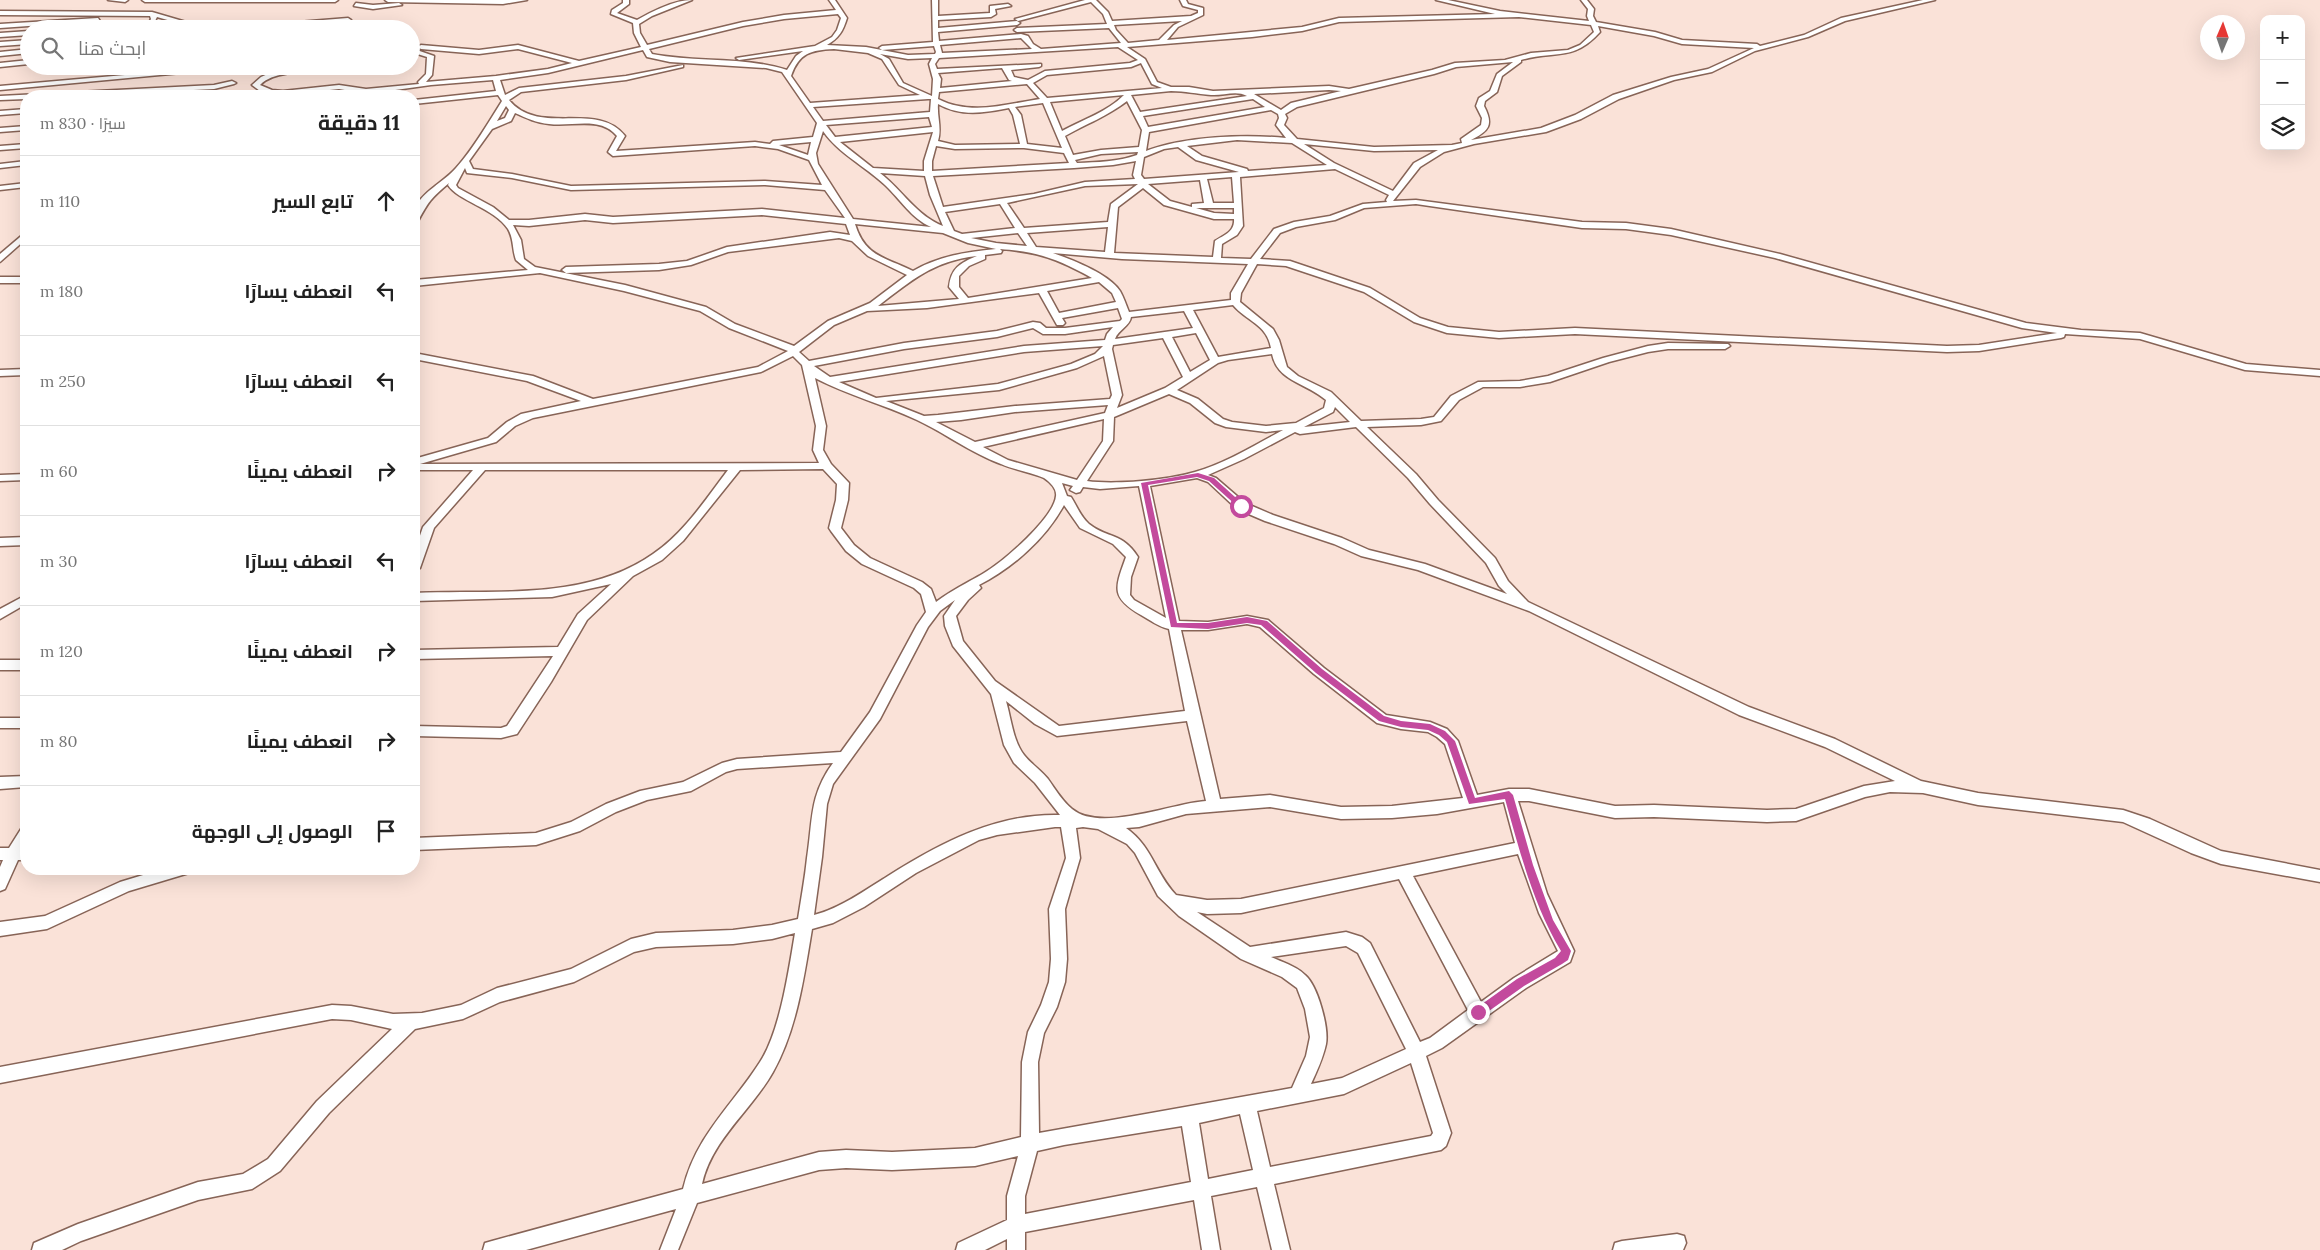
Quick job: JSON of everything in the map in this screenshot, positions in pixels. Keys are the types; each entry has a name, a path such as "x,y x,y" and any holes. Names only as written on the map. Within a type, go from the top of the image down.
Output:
{"street":[{"path":"111,0 125,0"},
{"path":"145,0 335,0"},
{"path":"388,0 447,1"},
{"path":"476,0 503,2 524,0"},
{"path":"349,3 373,7 482,0"},
{"path":"626,0 626,4 614,11 614,14 637,23"},
{"path":"637,23 644,18 689,0"},
{"path":"788,76 791,63 796,57 836,37 844,18 832,0"},
{"path":"935,0 936,44 939,52 932,64 937,79 934,96 934,114 937,129 935,142 928,161 928,174 949,232"},
{"path":"996,0 1008,6 1030,45 1038,50"},
{"path":"1054,0 1057,9"},
{"path":"863,49 974,40 1017,21 1092,0 1106,13 1111,27 1122,46 1134,51 1152,72 1154,83 1162,88 1174,89"},
{"path":"1160,43 1176,26 1201,14 1201,9 1185,5 1183,0"},
{"path":"1439,0 1520,15 1593,23 1655,34 1682,42 1739,46 1777,44"},
{"path":"1282,113 1294,105 1434,72 1455,64 1505,62 1525,57 1576,50 1597,32 1590,16 1591,10 1584,0"},
{"path":"1146,130 1216,129 1260,138 1374,150 1446,149 1543,130 1578,117 1603,102 1632,91 1673,78 1710,71 1753,50 1806,36 1850,17 1932,0"},
{"path":"348,20 356,5"},
{"path":"936,18 991,15 993,14 992,7 1008,6"},
{"path":"0,12 153,15 172,20"},
{"path":"57,20 69,12"},
{"path":"378,90 548,71 679,38 763,20 840,12"},
{"path":"100,20 153,15"},
{"path":"153,15 153,20"},
{"path":"694,61 817,48 863,49 908,57 1029,51 1066,46 1122,46 1292,31 1340,20 1520,15"},
{"path":"1078,36 1111,27 1194,18"},
{"path":"936,30 1017,21 1111,27"},
{"path":"637,23 637,33 649,56 660,59"},
{"path":"0,26 20,25"},
{"path":"0,35 20,34"},
{"path":"836,37 842,45 850,48"},
{"path":"1026,37 1054,37"},
{"path":"974,40 975,54"},
{"path":"0,44 20,43"},
{"path":"420,46 434,50 466,52 518,47 569,60 586,62 618,59 660,59 766,66 780,69 788,76 810,105 833,140 888,183 923,220 949,232 982,244 1030,249 1109,255 1282,262 1303,267 1366,290 1431,325 1463,333 1518,335 1574,331 1788,341 1869,347 1956,349 2081,333"},
{"path":"863,49 884,58 896,72 901,84 934,96 950,108 968,111 989,111 1082,96 1128,95 1189,88 1213,93 1329,88 1356,90"},
{"path":"1029,51 1045,73"},
{"path":"0,54 20,52"},
{"path":"420,53 431,56 429,76 422,82 428,85"},
{"path":"1383,203 1395,195 1417,165 1469,138 1483,128 1487,121 1480,106 1482,100 1493,92 1501,73 1525,57"},
{"path":"810,105 934,96 1029,82 1045,73 1131,65 1143,60"},
{"path":"707,62 626,78 519,90 508,96 491,125 462,166 452,185 454,190 497,213 516,237 520,260 532,269 617,286 703,309 732,326 794,351 819,376 872,400 919,417 1004,462 1081,484 1100,486 1144,483 1198,475 1240,457 1329,410 1331,400 1325,392"},
{"path":"0,65 20,63"},
{"path":"934,71 1039,65"},
{"path":"1006,68 1011,79 1029,82 1046,102 1071,158"},
{"path":"0,88 156,75"},
{"path":"161,90 214,87 253,75"},
{"path":"262,90 257,87 257,82 272,75"},
{"path":"496,78 500,92 513,110 547,122 578,121 598,123 614,128 621,136 612,152 613,154 817,139"},
{"path":"226,90 239,79"},
{"path":"31,90 36,85"},
{"path":"308,90 337,87 360,90"},
{"path":"420,101 500,92"},
{"path":"1246,92 1270,108 1282,113"},
{"path":"1128,95 1146,130 1137,175 1141,182 1164,201 1178,206 1214,216 1239,216"},
{"path":"1060,135 1090,119 1107,113 1128,95"},
{"path":"0,98 20,97"},
{"path":"1138,114 1256,97"},
{"path":"0,113 20,100"},
{"path":"884,118 885,100"},
{"path":"1206,104 1217,117 1216,129"},
{"path":"1011,106 1017,115 1024,146"},
{"path":"1217,117 1270,108"},
{"path":"491,125 508,118 513,110"},
{"path":"0,113 20,111"},
{"path":"1282,113 1281,129 1294,141 1336,167 1395,195"},
{"path":"821,124 934,114"},
{"path":"851,138 852,121"},
{"path":"821,124 813,148 813,159 818,172 850,220 857,240 870,253 913,275"},
{"path":"0,130 20,128"},
{"path":"833,140 937,129"},
{"path":"872,170 928,174 1071,158 1125,161 1140,153 1180,145 1216,129"},
{"path":"935,142 955,147 1024,146 1071,158"},
{"path":"755,144 778,147 813,159"},
{"path":"1180,145 1199,158 1253,173"},
{"path":"0,148 20,146"},
{"path":"0,166 20,164"},
{"path":"462,166 477,173 508,175 536,184 570,188 760,182 802,184 830,188"},
{"path":"420,207 462,166"},
{"path":"941,210 1051,193 1085,184 1141,182 1336,167"},
{"path":"1217,259 1218,243 1238,229 1236,175"},
{"path":"1204,177 1209,206"},
{"path":"1109,255 1114,206 1141,182"},
{"path":"0,188 20,186"},
{"path":"1002,201 1030,249"},
{"path":"1235,302 1236,293 1255,260 1267,247 1274,233 1281,228 1332,218 1357,207 1383,203 1424,203 1514,218 1582,225 1626,226 1671,232 1777,256 2008,322 2081,333 2140,336 2245,367 2320,373"},
{"path":"1178,206 1238,205"},
{"path":"505,222 529,223 585,217 613,220 762,212 949,232"},
{"path":"960,236 1112,224"},
{"path":"420,283 502,274 678,265 705,259 726,250 744,246 830,235 839,235 857,240"},
{"path":"0,259 20,241"},
{"path":"420,460 492,440 500,436 513,422 531,415 760,370 794,351 831,322 864,309 882,299 913,275 931,264 952,257 1030,249 1070,262 1101,279 1116,292 1122,304 1125,319"},
{"path":"965,300 954,287 955,275 966,264 999,251"},
{"path":"864,309 916,307 1042,290 1101,279"},
{"path":"0,280 20,280"},
{"path":"1042,290 1065,331"},
{"path":"807,364 904,346 997,334 1033,325 1037,325 1043,331 1065,331 1187,308 1235,302 1272,335 1278,360 1283,368 1292,376 1325,392 1412,476 1490,561 1514,595 1529,607"},
{"path":"1057,316 1122,304"},
{"path":"1187,308 1215,361"},
{"path":"872,400 900,399 999,387 1074,366 1098,356 1125,319"},
{"path":"827,380 1024,349 1107,346 1166,334 1199,330"},
{"path":"1166,334 1188,377"},
{"path":"1287,432 1358,424 1422,422 1437,419 1455,398 1469,389 1482,384 1520,384 1550,379 1606,360 1648,349 1668,346 1738,346 1788,341"},
{"path":"1107,346 1117,390 1116,401 1109,415 1108,441 1081,484 1062,503 1049,522 1025,546 964,597 950,616 951,626 957,643 997,692 1011,745 1019,759 1040,779 1067,814 1086,822 1107,826 1130,836 1138,845 1158,884 1171,901 1194,920 1222,935 1247,954 1300,979 1310,1000 1319,1030 1319,1042 1297,1096"},
{"path":"974,446 1109,415 1169,390 1215,361 1226,357 1277,350"},
{"path":"420,359 529,378 592,402"},
{"path":"807,364 821,426 818,450 826,466 843,483 842,500 835,528 841,538 866,561 918,585 927,592 932,612"},
{"path":"0,373 20,372"},
{"path":"1169,390 1194,401 1219,421 1230,426 1266,428 1305,424"},
{"path":"919,417 949,420 1009,410 1071,407 1116,401"},
{"path":"420,468 483,466 826,466"},
{"path":"420,552 429,527 483,466"},
{"path":"420,597 552,593 570,590 631,572 658,557 678,538 702,511 736,467"},
{"path":"1198,475 1212,480 1241,506 1269,518 1346,544 1365,553 1420,567 1529,607 1744,711 1830,743 1922,788"},
{"path":"0,478 20,476"},
{"path":"1048,476 1056,482 1062,493 1062,503 1086,527 1115,539 1126,546 1132,557 1124,577 1124,596 1130,603 1158,620 1174,625 1208,626 1247,620 1264,623 1319,671 1382,719 1401,724 1430,727 1442,733 1451,741 1472,802"},
{"path":"0,487 20,477"},
{"path":"1144,483 1193,715 1214,804"},
{"path":"420,528 429,527"},
{"path":"0,542 20,541"},
{"path":"420,732 501,733 512,730 563,651 582,617 631,572"},
{"path":"672,1248 690,1198 695,1176 709,1144 767,1067 779,1042 796,978 815,857 820,804 827,782 875,715 923,625 932,612 962,589 990,576"},
{"path":"420,654 563,651"},
{"path":"0,665 20,665"},
{"path":"992,685 1008,694 1048,727 1057,731 1193,715"},
{"path":"0,723 20,723"},
{"path":"420,844 536,839 575,827 611,808 646,795 686,787 722,768 737,764 845,757"},
{"path":"0,783 20,782"},
{"path":"0,1076 332,1012 351,1013 393,1022 422,1022 462,1012 496,995 574,976 631,946 656,940 733,937 763,933 828,918 859,902 911,869 975,835 997,829 1055,821 1110,824 1139,821 1186,808 1214,804 1270,801 1353,813 1392,812 1472,802 1509,795 1529,795 1615,812 1708,812 1767,816 1796,814 1864,792 1890,786 1922,788 1978,799 2123,816 2143,821 2207,852 2245,864 2320,876"},
{"path":"492,1250 690,1198 819,1161 846,1159 892,1161 975,1157 1064,1136 1297,1096 1344,1086 1373,1074 1436,1043 1520,983 1564,957 1566,951 1549,921 1523,847 1509,795"},
{"path":"1016,1250 1016,1196 1030,1144 1030,1062 1036,1032 1049,1007 1057,982 1059,959 1057,909 1073,858 1068,822"},
{"path":"0,885 20,843"},
{"path":"1171,901 1206,907 1241,906 1523,847"},
{"path":"1403,873 1478,1012"},
{"path":"0,929 47,922 125,886 163,875"},
{"path":"965,1250 1016,1225 1435,1144 1440,1140 1442,1132 1416,1052 1364,948 1356,942 1346,939 1247,954"},
{"path":"41,1250 78,1233 198,1192 246,1183 274,1165 347,1082 411,1022"},
{"path":"1247,1106 1282,1250"},
{"path":"1189,1116 1211,1250"},
{"path":"1622,1250 1677,1243"}],"route":[{"path":"1241,506 1212,480 1198,475 1144,483 1174,625 1208,626 1247,620 1257,620 1264,623 1319,671 1382,719 1401,724 1430,727 1442,733 1451,741 1472,802 1509,795 1528,865 1549,921 1566,951 1564,957 1520,983 1478,1012"}]}
